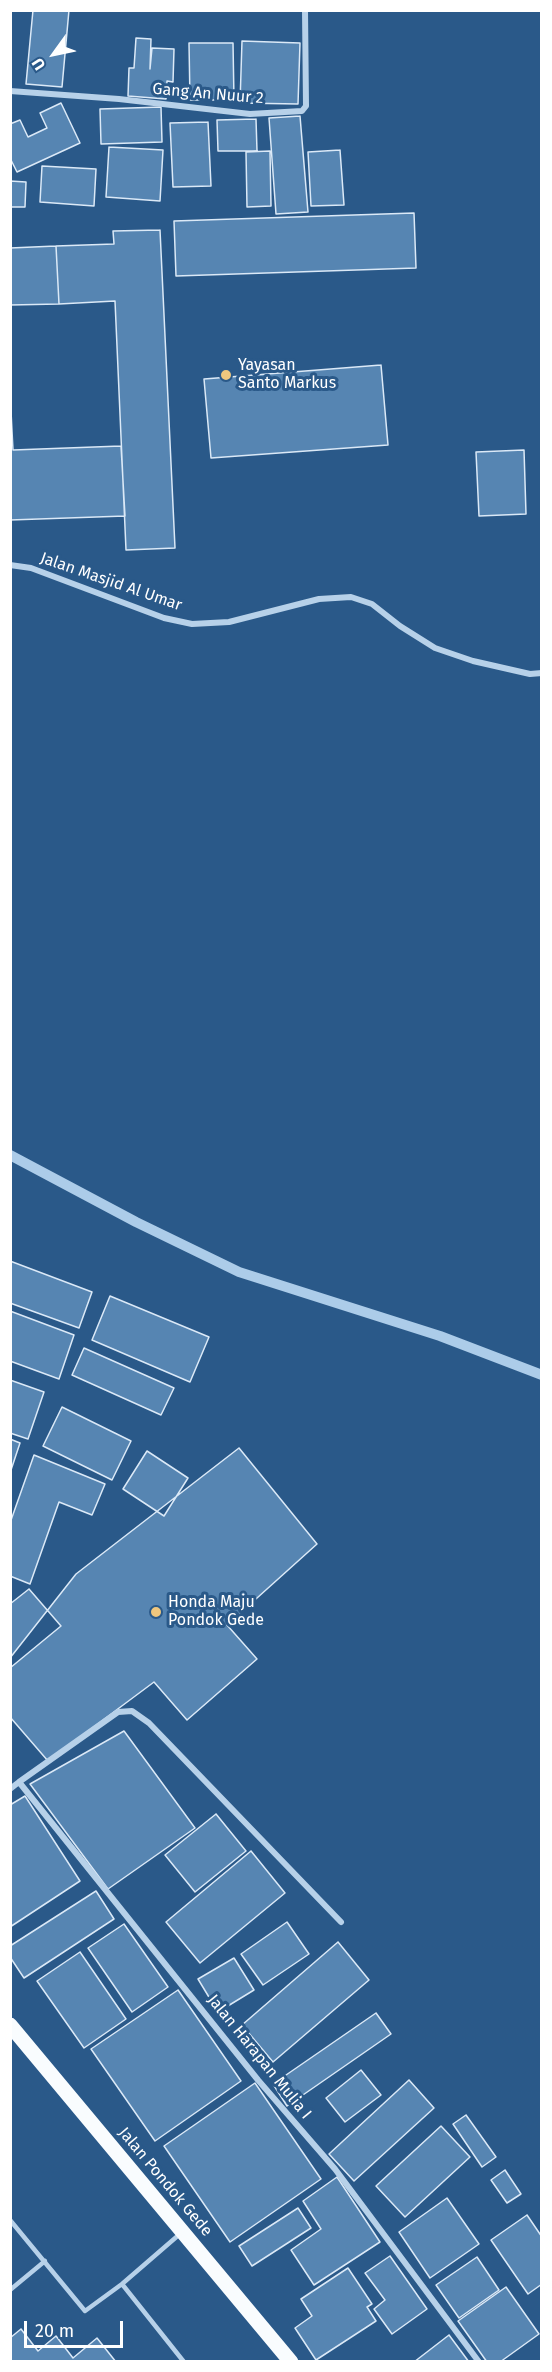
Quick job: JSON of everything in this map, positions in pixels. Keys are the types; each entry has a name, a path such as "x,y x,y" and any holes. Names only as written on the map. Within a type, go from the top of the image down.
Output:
{"main road":[{"name":"Jalan Pondok Gede","path":"12,2030 291,2361"}],"street":[{"name":"Gang An Nuur 2","path":"10,91 119,99 250,114 302,111 306,106 305,10"},
{"name":"Jalan Masjid Al Umar","path":"10,565 31,568 165,618 192,624 229,622 320,599 351,597 372,604 400,626 435,648 485,664 530,674 542,673"},
{"path":"10,1789 118,1712 132,1711 149,1723 341,1923"},
{"name":"Jalan Harapan Mulia I","path":"19,1782 258,2080 335,2169 478,2361"}],"lane":[{"path":"10,2220 85,2311 122,2284 183,2232"},
{"path":"10,2290 45,2261"},
{"path":"122,2284 184,2361"}],"building":[{"path":"33,10 69,10 62,87 26,84"},
{"path":"136,38 151,39 150,69 152,48 174,49 173,82 167,81 166,99 128,96 129,68 134,68"},
{"path":"242,41 300,43 298,104 240,103"},
{"path":"189,43 233,43 234,100 190,100"},
{"path":"61,103 80,143 17,172 10,158 10,124 20,120 28,137 47,128 40,113"},
{"path":"161,107 162,142 101,144 100,109"},
{"path":"300,116 308,212 276,214 269,118"},
{"path":"256,119 257,151 218,151 217,120"},
{"path":"208,122 211,186 173,187 170,123"},
{"path":"109,147 163,150 160,201 106,197"},
{"path":"340,150 344,205 311,206 308,152"},
{"path":"270,151 271,206 247,207 246,152"},
{"path":"42,166 96,169 94,206 40,202"},
{"path":"10,181 26,182 25,207 10,207"},
{"path":"414,213 416,268 176,276 174,221"},
{"path":"160,230 175,548 126,550 115,301 59,304 56,246 114,244 113,231"},
{"path":"56,246 59,304 10,305 10,248"},
{"path":"381,365 388,445 211,458 204,379"},
{"path":"10,392 13,450 121,446 125,516 10,520"},
{"path":"524,450 526,514 479,516 476,452"},
{"path":"10,1261 92,1292 79,1328 10,1303"},
{"path":"110,1296 209,1337 190,1382 92,1340"},
{"path":"10,1311 74,1335 59,1379 10,1361"},
{"path":"84,1348 174,1388 161,1415 72,1375"},
{"path":"10,1380 44,1392 28,1439 10,1433"},
{"path":"62,1407 131,1441 112,1480 43,1446"},
{"path":"10,1439 20,1443 10,1473"},
{"path":"239,1448 317,1544 227,1625 257,1659 187,1720 154,1682 48,1761 10,1717 10,1658 76,1574"},
{"path":"147,1451 188,1478 164,1516 123,1489"},
{"path":"34,1455 105,1484 92,1515 59,1502 30,1584 10,1576 10,1523"},
{"path":"29,1589 61,1626 10,1668 10,1604"},
{"path":"124,1731 195,1828 108,1889 30,1784"},
{"path":"25,1796 80,1881 10,1927 10,1805"},
{"path":"216,1814 246,1851 195,1892 165,1855"},
{"path":"251,1851 285,1893 200,1963 166,1922"},
{"path":"96,1891 114,1919 24,1978 10,1957 10,1946"},
{"path":"287,1922 309,1954 263,1985 241,1954"},
{"path":"124,1924 168,1987 132,2012 88,1948"},
{"path":"338,1942 369,1980 273,2062 242,2025"},
{"path":"80,1952 126,2019 84,2048 37,1981"},
{"path":"234,1958 254,1990 218,2012 198,1979"},
{"path":"178,1990 241,2081 155,2141 91,2049"},
{"path":"376,2013 391,2034 287,2106 273,2084"},
{"path":"361,2070 381,2095 345,2122 326,2098"},
{"path":"409,2080 434,2108 354,2181 329,2154"},
{"path":"255,2083 321,2179 230,2242 164,2146"},
{"path":"466,2115 496,2157 482,2167 453,2124"},
{"path":"441,2126 470,2157 405,2217 376,2186"},
{"path":"505,2170 521,2194 507,2203 491,2180"},
{"path":"337,2177 380,2242 314,2285 291,2250 321,2229 303,2201"},
{"path":"447,2198 479,2244 430,2278 399,2232"},
{"path":"298,2208 311,2228 252,2266 239,2246"},
{"path":"527,2215 542,2237 542,2284 528,2294 491,2240"},
{"path":"390,2256 427,2309 392,2334 374,2309 385,2300 365,2273"},
{"path":"477,2257 499,2290 459,2318 436,2285"},
{"path":"348,2268 372,2304 367,2307 376,2321 316,2360 295,2328 312,2316 301,2299"},
{"path":"506,2287 539,2334 500,2362 487,2362 458,2321"},
{"path":"21,2329 38,2351 56,2336 73,2358 97,2338 116,2362 10,2362 10,2338"},
{"path":"449,2335 469,2362 414,2362"}],"waterway":[{"path":"10,1155 136,1222 239,1272 440,1336 542,1375"}],"place":[{"name":"Yayasan Santo Markus","path":"226,375"},
{"name":"Honda Maju Pondok Gede","path":"156,1612"}]}
